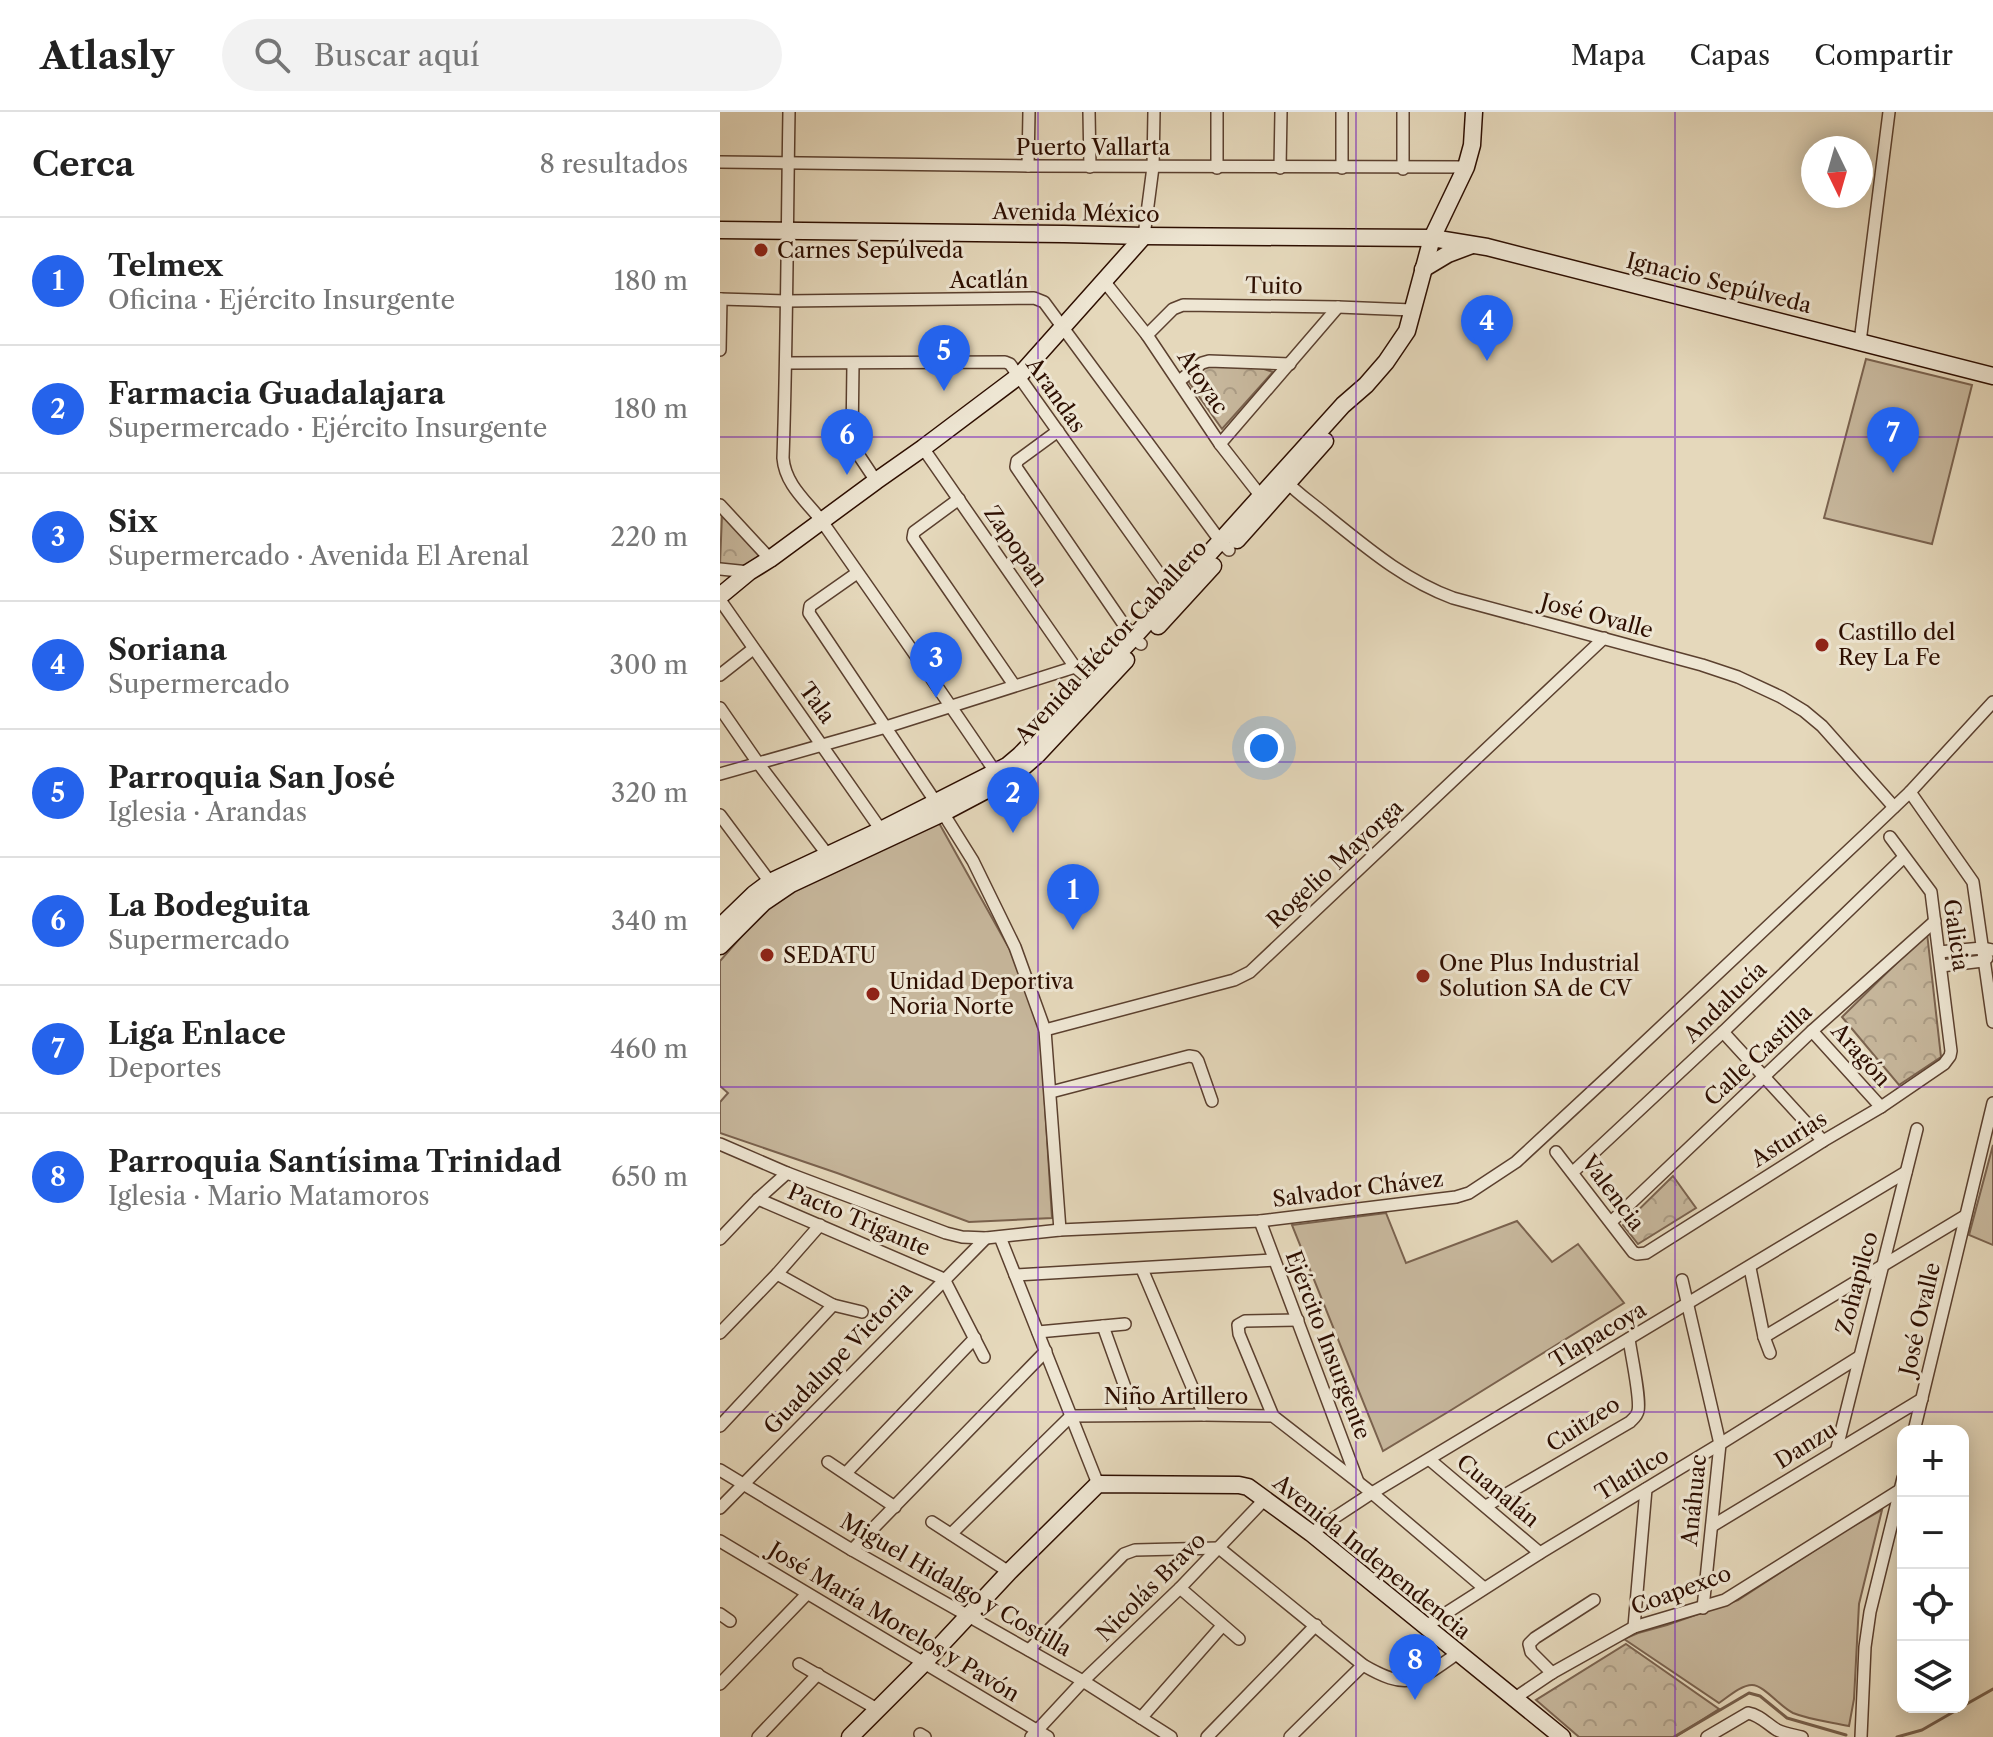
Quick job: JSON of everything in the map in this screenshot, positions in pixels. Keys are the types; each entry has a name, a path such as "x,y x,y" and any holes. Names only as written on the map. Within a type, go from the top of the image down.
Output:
{"main road":[{"name":"Avenida Héctor Caballero","path":"723,930 754,894 770,882 828,860 939,807 1005,771 1096,685 1225,546 1343,405 1366,385 1404,339 1432,238 1466,167 1472,145 1474,112"},
{"name":"Avenida México","path":"720,230 1432,238"},
{"path":"720,598 749,572 822,522 1020,375 1144,236"},
{"name":"Ignacio Sepúlveda","path":"1432,238 1473,245 1993,376"},
{"path":"1423,269 1448,254 1473,245"},
{"name":"Avenida Héctor Caballero","path":"1137,641 1173,593 1225,546"},
{"name":"Avenida Héctor Caballero","path":"723,930 828,860 881,830 939,807"},
{"path":"850,1737 1098,1484"},
{"name":"Avenida Independencia","path":"1098,1484 1239,1485 1254,1490 1562,1737"}],"street":[{"path":"789,112 783,464 790,481 951,706 1005,771"},
{"path":"1028,166 1029,112"},
{"path":"1089,112 1090,167"},
{"path":"1144,236 1153,167 1154,112"},
{"path":"1217,112 1217,168"},
{"path":"1280,168 1281,112"},
{"path":"1342,112 1342,168"},
{"path":"1403,112 1403,169"},
{"path":"1860,342 1889,112"},
{"name":"Puerto Vallarta","path":"720,162 1217,168 1466,167"},
{"name":"Atoyac","path":"1104,281 1147,335 1220,444 1265,501"},
{"name":"Acatlán","path":"720,299 1034,298 1047,304 1225,546"},
{"path":"720,299 720,350"},
{"name":"Tuito","path":"1147,335 1173,309 1183,305 1412,310"},
{"path":"1220,444 1338,307"},
{"path":"1179,381 1209,361 1290,364"},
{"name":"Arandas","path":"786,363 1005,362 1014,367 1173,593"},
{"path":"853,364 852,441 876,481"},
{"path":"1058,431 1017,461 1016,467 1137,641"},
{"name":"Zapopan","path":"923,448 1075,667 1096,685"},
{"name":"José Ovalle","path":"1284,479 1365,546 1428,589 1702,665 1781,697 1822,726 1894,807"},
{"path":"959,499 914,532 913,538 1014,685"},
{"path":"720,505 770,559"},
{"path":"720,569 749,572"},
{"path":"857,573 808,610 973,861 1015,947 1045,1030 1060,1230"},
{"name":"Tala","path":"720,598 881,830"},
{"name":"Rogelio Mayorga","path":"1045,1030 1234,980 1250,972 1604,638"},
{"path":"720,675 753,649"},
{"path":"720,774 886,727 1075,667"},
{"name":"Salvador Chávez","path":"720,1144 787,1173 962,1237 1260,1221 1469,1193 1516,1162 1612,1073 1910,792 1993,702"},
{"path":"720,708 828,860"},
{"path":"1910,792 1973,882 1988,954 1993,1022"},
{"path":"720,815 770,882"},
{"name":"Galicia","path":"1890,837 1931,892 1951,1051"},
{"name":"Andalucía","path":"1573,1172 1903,858"},
{"name":"Calle Castilla","path":"1611,1222 1812,1031 1935,921"},
{"path":"1939,952 1988,954"},
{"path":"1941,966 1988,954"},
{"name":"Aragón","path":"1812,1031 1881,1107"},
{"path":"1723,1032 1823,1141"},
{"name":"Asturias","path":"1640,1254 1881,1107 1944,1064 1951,1051"},
{"path":"1051,1092 1189,1056 1198,1061 1212,1101"},
{"name":"José Ovalle","path":"1916,1425 1993,1103"},
{"name":"Zohapilco","path":"1837,1448 1917,1129"},
{"name":"Valencia","path":"1556,1152 1633,1252 1640,1254"},
{"name":"Tlapacoya","path":"1311,1533 1372,1493 1906,1172"},
{"path":"720,1239 787,1173"},
{"name":"Pacto Trigante","path":"758,1199 944,1279"},
{"path":"1764,1337 1965,1216"},
{"name":"Ejército Insurgente","path":"1260,1221 1358,1482"},
{"path":"720,1333 820,1225"},
{"path":"1000,1237 1098,1484"},
{"name":"Guadalupe Victoria","path":"720,1508 986,1238"},
{"path":"1015,1275 1274,1260"},
{"path":"1750,1268 1770,1353"},
{"path":"1142,1269 1204,1415"},
{"path":"777,1274 833,1305 862,1312"},
{"path":"944,1279 984,1357"},
{"name":"Anáhuac","path":"1682,1280 1720,1444 1703,1608"},
{"path":"720,1426 833,1305"},
{"path":"1273,1416 1238,1325 1245,1321 1298,1320"},
{"path":"1038,1332 1125,1324"},
{"path":"1103,1326 1135,1415"},
{"path":"846,1473 975,1338"},
{"name":"Cuitzeo","path":"1486,1506 1637,1415 1629,1339"},
{"path":"852,1550 1046,1351"},
{"name":"Tlatilco","path":"1426,1626 1859,1357"},
{"name":"Danzu","path":"1712,1526 1922,1399"},
{"path":"951,1534 1071,1416"},
{"name":"Niño Artillero","path":"1071,1416 1273,1416 1372,1493 1484,1588"},
{"name":"Cuanalán","path":"1430,1460 1540,1553"},
{"path":"828,1462 895,1507"},
{"name":"Miguel Hidalgo y Costilla","path":"720,1470 852,1550 1083,1681 1171,1737"},
{"name":"Coapexco","path":"1515,1698 1552,1673 1634,1627 1725,1600 1897,1487"},
{"path":"1634,1627 1646,1489"},
{"path":"1860,1733 1865,1647 1874,1594 1899,1497"},
{"name":"Nicolás Bravo","path":"1034,1734 1265,1499"},
{"path":"932,1522 1009,1572"},
{"name":"José María Morelos y Pavón","path":"720,1541 924,1663 1034,1734 1048,1737"},
{"path":"1029,1650 1129,1551 1219,1548 1363,1665 1384,1677 1399,1681 1415,1679 1458,1653"},
{"path":"1180,1588 1239,1639"},
{"path":"720,1684 807,1594"},
{"path":"1552,1673 1531,1652 1529,1644 1594,1600"},
{"path":"1207,1737 1316,1625"},
{"path":"1141,1718 1222,1626"},
{"path":"799,1664 877,1709"},
{"path":"1290,1737 1363,1665"},
{"path":"758,1737 818,1674"},
{"path":"1707,1737 1748,1713 1753,1713 1784,1733 1802,1737"}],"green space":[{"path":"1866,359 1972,385 1932,544 1824,518"},
{"path":"1209,365 1261,368 1273,372 1222,429 1188,381"},
{"path":"722,514 761,557 743,567 720,565"},
{"name":"Unidad Deportiva Noria Norte","path":"939,823 1010,950 1040,1026 1052,1218 969,1222 720,1133 720,1102 728,1093 720,1086 720,961 773,900"},
{"path":"1927,933 1941,1057 1899,1085 1842,1017"},
{"path":"1993,1145 1993,1245 1969,1235"},
{"path":"1673,1176 1696,1208 1638,1244 1623,1225"},
{"path":"1386,1213 1406,1263 1517,1221 1552,1262 1578,1244 1624,1303 1383,1451 1292,1225"},
{"path":"1882,1510 1859,1604 1854,1699 1849,1726 1793,1713 1752,1685 1739,1689 1719,1703 1624,1639 1738,1600"},
{"path":"1626,1644 1719,1709 1675,1737 1579,1737 1536,1700"}],"waterway":[{"path":"1969,1703 1993,1689"},
{"path":"1674,1737 1749,1693 1760,1696 1787,1718 1846,1735"},
{"path":"1897,1737 1922,1730 1952,1713"}],"place":[{"name":"Carnes Sepúlveda","path":"761,250"},
{"name":"Soriana","path":"1487,361"},
{"name":"Parroquia San José","path":"944,391"},
{"name":"Liga Enlace","path":"1893,473"},
{"name":"La Bodeguita","path":"847,475"},
{"name":"Castillo del Rey La Fe","path":"1822,645"},
{"name":"Six","path":"936,698"},
{"name":"Farmacia Guadalajara","path":"1013,833"},
{"name":"Telmex","path":"1073,930"},
{"name":"SEDATU","path":"767,955"},
{"name":"One Plus Industrial Solution SA de CV","path":"1423,976"},
{"name":"Unidad Deportiva Noria Norte","path":"873,994"},
{"name":"Parroquia Santísima Trinidad","path":"1415,1700"}]}
